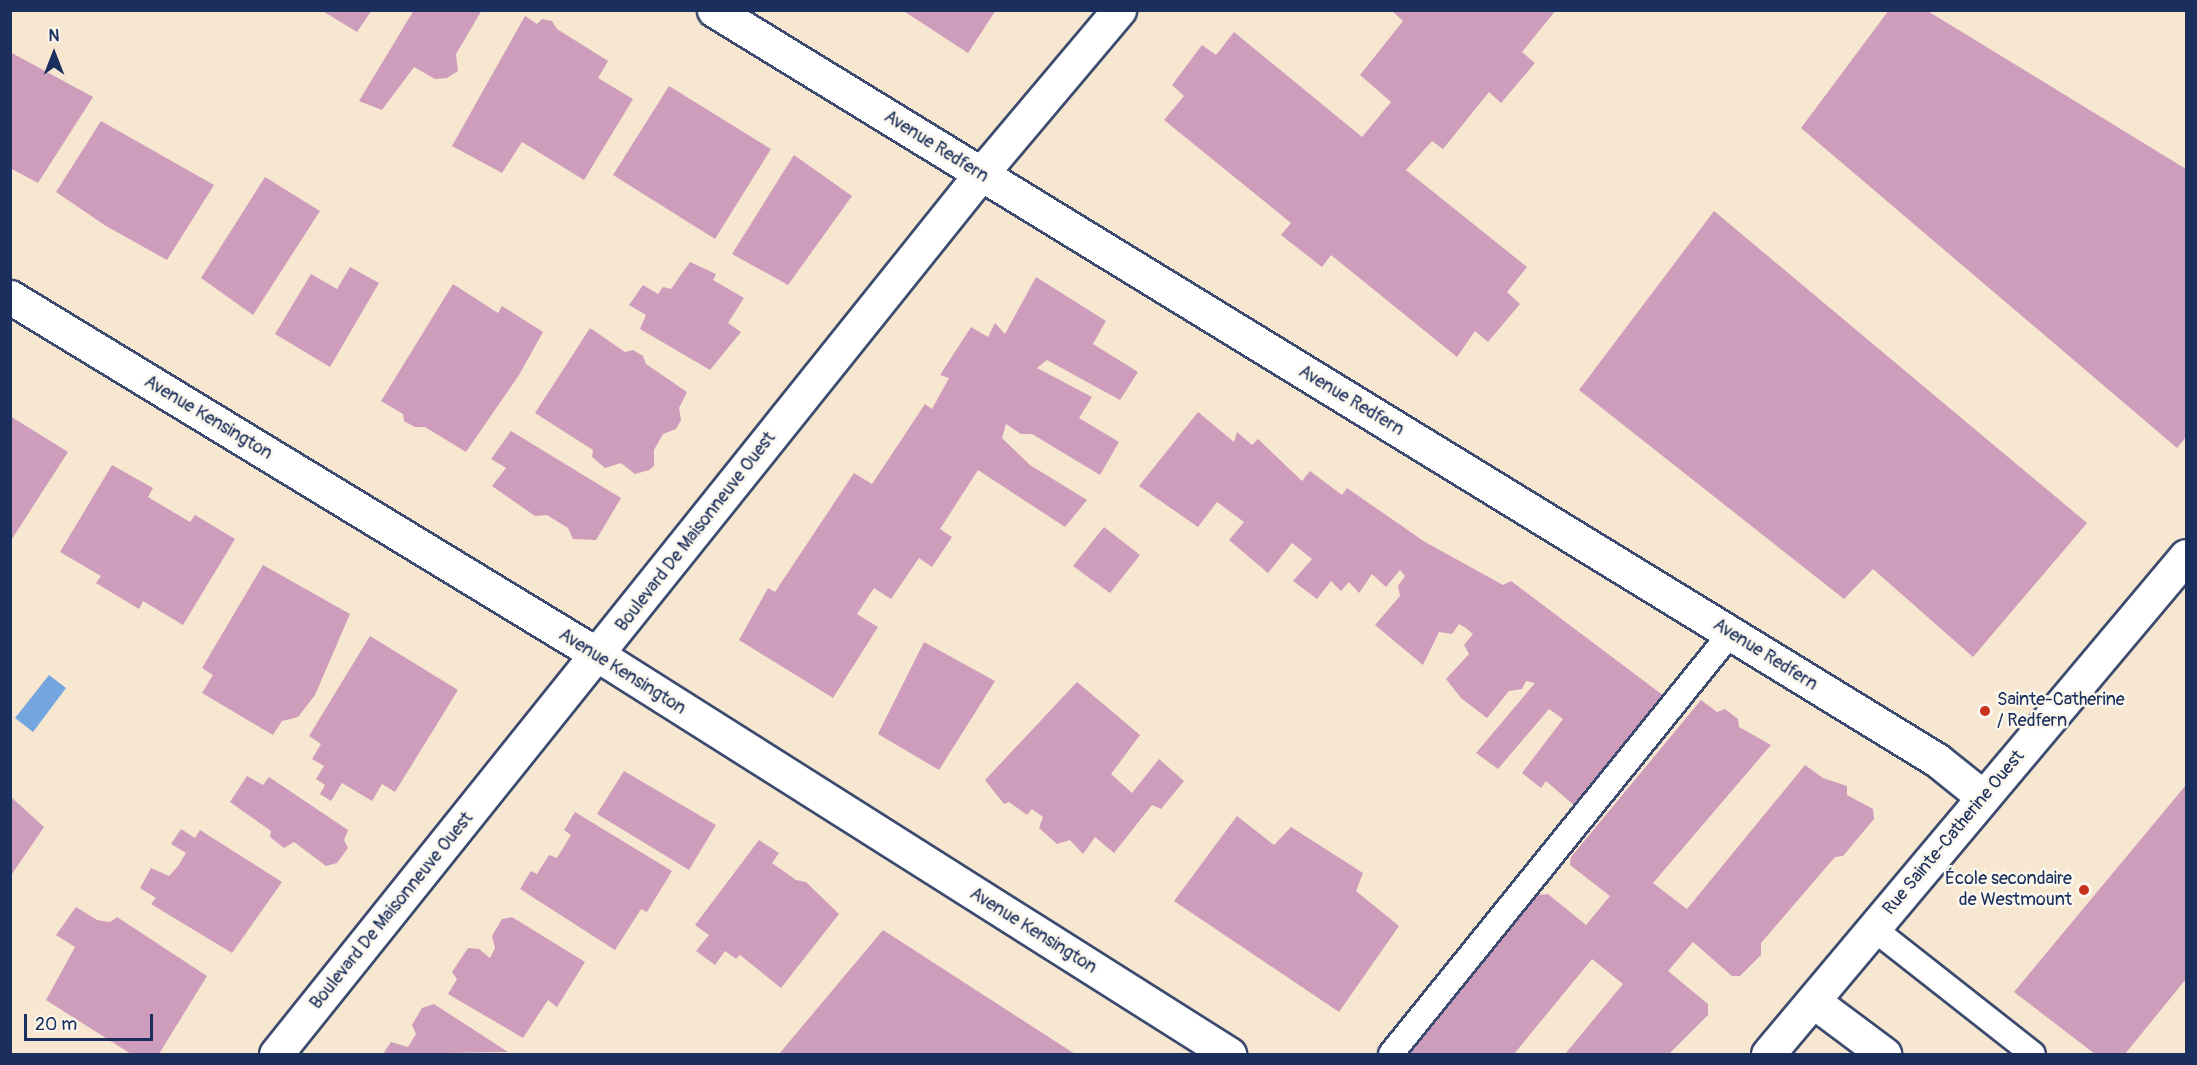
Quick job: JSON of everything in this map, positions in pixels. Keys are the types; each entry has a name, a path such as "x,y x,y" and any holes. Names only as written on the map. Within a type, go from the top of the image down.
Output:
{"street":[{"name":"Avenue Redfern","path":"714,10 1937,760 1983,797"},
{"name":"Boulevard De Maisonneuve Ouest","path":"276,1054 981,175 1119,10"},
{"name":"Avenue Kensington","path":"10,297 598,655 1229,1054"},
{"name":"Rue Sainte-Catherine Ouest","path":"1768,1054 2187,556"},
{"path":"1813,1001 1884,1054"}],"lane":[{"path":"1391,1054 1731,633"},
{"path":"1874,929 2033,1054"}],"water":[{"path":"49,675 66,688 33,732 15,718"}],"building":[{"path":"321,10 372,10 357,32"},
{"path":"414,10 482,10 456,54 458,71 447,78 435,79 414,67 382,110 359,101"},
{"path":"902,10 996,10 968,53"},
{"path":"1391,10 1556,10 1522,52 1535,63 1501,103 1489,92 1443,149 1432,141 1406,170 1527,267 1507,292 1520,304 1488,342 1475,331 1457,357 1331,255 1322,267 1281,235 1291,223 1164,120 1184,96 1172,85 1202,45 1216,55 1234,32 1362,137 1391,102 1360,75 1403,21"},
{"path":"1889,10 1926,10 2186,169 2186,437 2177,448 1801,128"},
{"path":"525,16 537,24 542,19 552,21 557,29 608,61 598,78 633,99 584,180 522,142 502,173 452,146"},
{"path":"10,52 93,97 38,183 10,168"},
{"path":"669,86 771,149 715,239 613,175"},
{"path":"101,121 214,185 167,260 106,226 56,192"},
{"path":"794,155 852,196 788,285 732,254"},
{"path":"265,177 320,211 253,315 201,278"},
{"path":"1714,211 2087,523 1973,657 1873,569 1844,599 1579,390"},
{"path":"690,262 716,274 713,280 744,298 728,323 741,332 710,370 640,329 646,315 629,305 643,285 658,294 663,287 671,289"},
{"path":"350,267 379,283 330,367 275,334 311,274 337,289"},
{"path":"1036,277 1106,321 1093,344 1138,372 1120,400 1047,360 1037,368 1092,397 1079,418 1119,442 1100,475 1032,434 1021,434 1006,424 1002,438 1030,465 1087,500 1065,527 978,470 940,529 952,537 932,567 919,558 891,599 874,588 857,614 878,627 833,698 739,640 768,588 775,592 854,473 872,484 925,404 932,409 949,378 940,375 971,327 988,337 995,323 1005,334"},
{"path":"453,284 498,313 502,306 543,332 519,375 466,452 425,427 415,427 404,421 403,414 381,401"},
{"path":"590,328 625,352 633,350 643,356 646,364 687,392 679,408 681,420 676,429 663,434 654,450 654,466 649,470 635,474 621,463 605,468 592,457 593,450 535,413"},
{"path":"1198,412 1234,442 1237,432 1252,445 1258,439 1302,481 1310,471 1342,495 1347,488 1425,542 1503,585 1511,581 1664,696 1576,807 1546,781 1541,788 1522,773 1563,719 1549,709 1498,769 1476,753 1535,683 1526,681 1522,689 1509,691 1487,718 1461,698 1446,679 1469,654 1464,645 1473,634 1466,628 1459,624 1452,634 1439,632 1423,665 1375,625 1400,596 1398,586 1405,576 1400,570 1386,587 1372,574 1359,593 1349,582 1341,591 1331,581 1317,599 1293,581 1312,559 1292,543 1268,573 1229,540 1244,522 1217,502 1198,527 1139,486"},
{"path":"10,416 68,452 10,542"},
{"path":"511,431 621,498 596,540 573,539 568,528 547,515 535,516 492,486 506,468 491,459"},
{"path":"112,465 153,488 148,497 190,522 195,515 235,539 183,625 143,601 139,609 96,583 101,576 60,552"},
{"path":"1104,527 1140,555 1110,593 1073,566"},
{"path":"263,565 350,614 315,695 298,717 282,721 273,735 202,693 213,675 202,668"},
{"path":"370,636 458,690 395,792 382,784 372,801 342,783 331,801 320,794 325,785 316,779 324,766 312,759 321,744 309,736"},
{"path":"924,642 995,681 939,770 878,734"},
{"path":"1077,682 1140,735 1111,774 1132,793 1159,759 1184,781 1161,809 1152,805 1114,853 1095,837 1083,854 1070,840 1057,844 1039,828 1043,817 1032,809 1027,815 1009,802 1004,804 985,780"},
{"path":"1701,700 1717,712 1725,709 1738,719 1739,727 1771,745 1653,883 1687,909 1805,765 1823,778 1847,786 1847,795 1873,809 1874,819 1843,856 1835,857 1761,943 1761,955 1740,976 1732,976 1693,942 1668,971 1708,1004 1708,1015 1669,1054 1565,1054 1623,984 1592,959 1514,1054 1409,1054 1538,895 1548,894 1586,925 1610,896 1570,865 1571,857"},
{"path":"624,771 716,825 689,870 597,814"},
{"path":"247,776 263,785 269,777 348,830 344,840 348,848 337,863 326,866 294,842 284,848 270,837 271,831 230,802"},
{"path":"2186,785 2186,979 2125,1054 2095,1054 2014,992"},
{"path":"10,796 44,827 10,877"},
{"path":"575,812 672,871 647,912 641,909 615,950 520,889 531,871 537,874 549,855 557,858 571,835 564,830"},
{"path":"1237,816 1274,845 1291,827 1363,873 1356,891 1399,926 1339,1012 1174,901"},
{"path":"181,829 195,838 200,830 282,882 232,953 151,904 156,898 140,888 151,868 169,876 178,866 186,853 171,844"},
{"path":"759,840 779,853 772,863 796,880 806,882 839,914 781,988 740,955 736,959 725,951 715,965 696,951 709,935 695,925"},
{"path":"76,907 97,920 110,922 117,917 207,976 159,1054 131,1054 46,1000 75,947 56,935"},
{"path":"512,917 585,962 557,1007 548,1000 523,1038 448,994 457,979 452,972 468,948 479,949 490,958 495,948 492,936 502,919"},
{"path":"883,930 1075,1054 779,1054"},
{"path":"434,1004 508,1052 383,1054 391,1042 408,1047 416,1034 412,1025 422,1008"}],"place":[{"name":"Sainte-Catherine / Redfern","path":"1985,711"},
{"name":"École secondaire de Westmount","path":"2084,890"}]}
